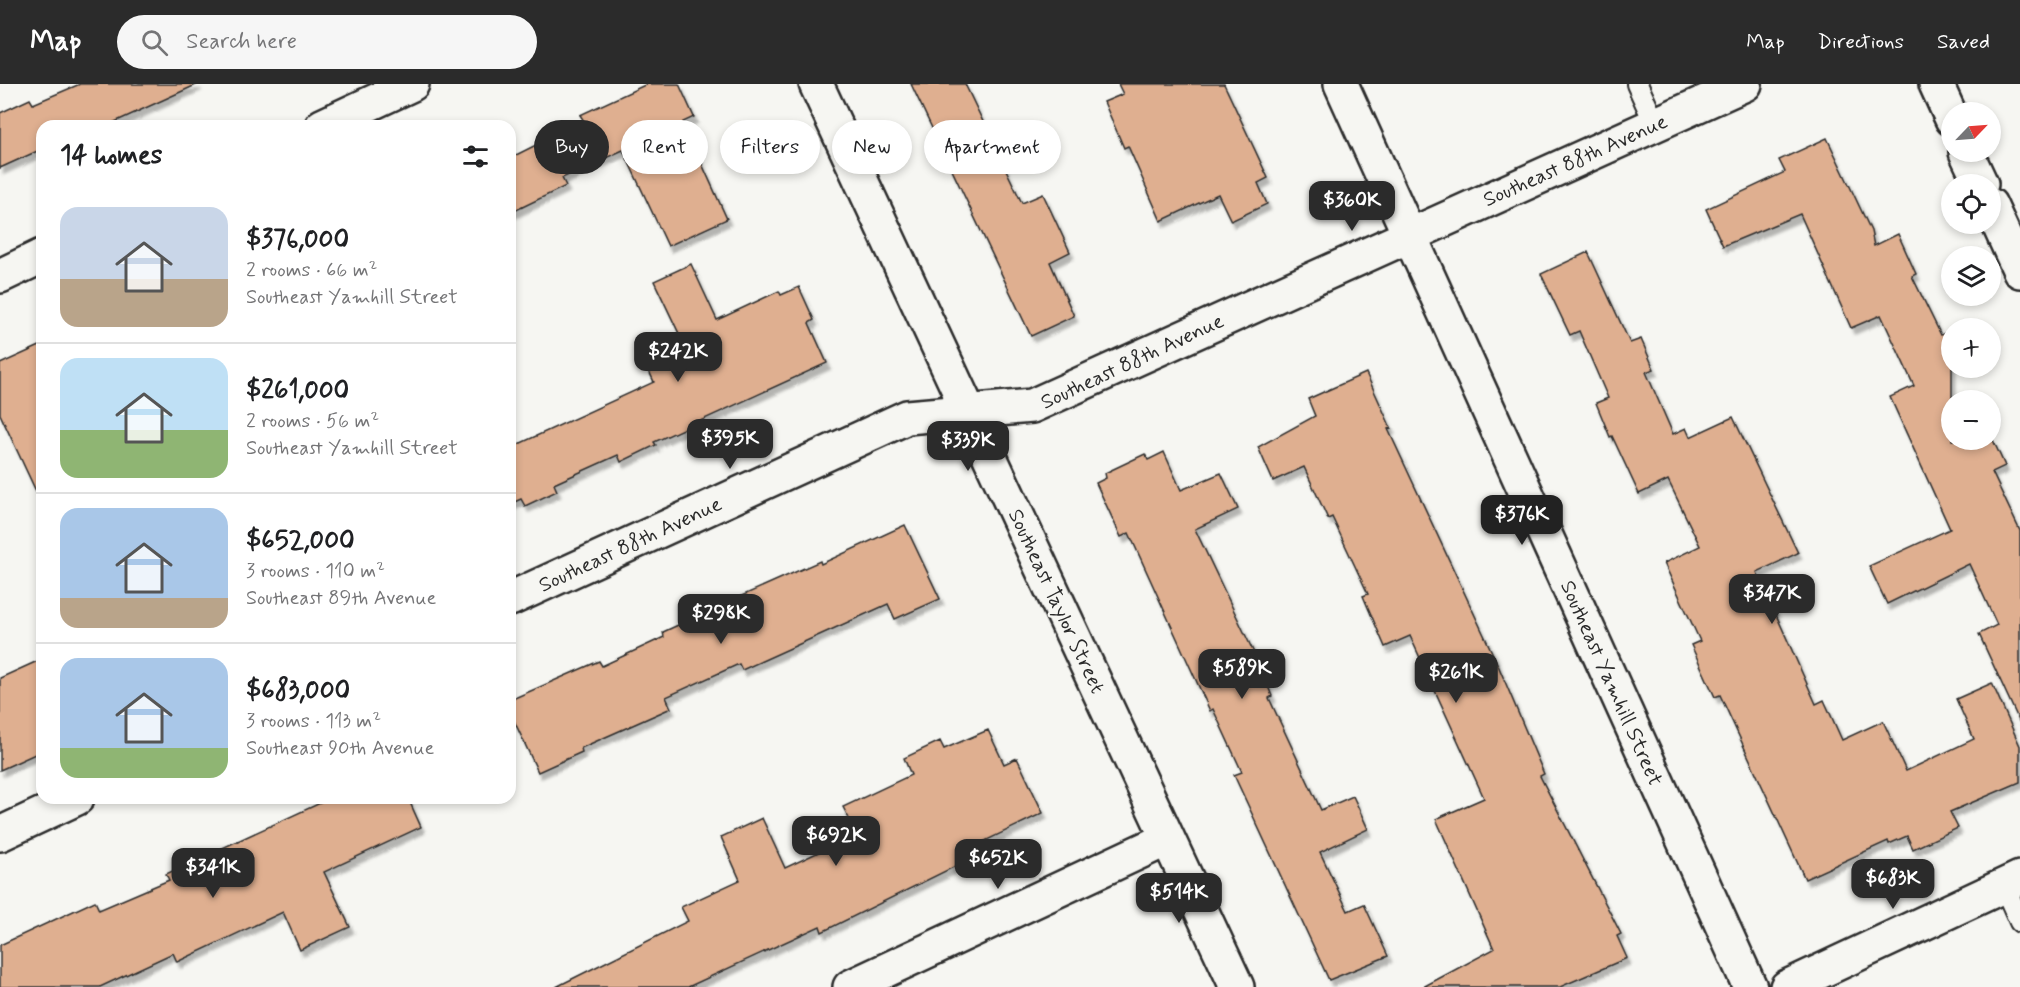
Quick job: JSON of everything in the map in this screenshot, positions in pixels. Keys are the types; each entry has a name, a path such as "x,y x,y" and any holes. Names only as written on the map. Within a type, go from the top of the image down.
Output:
{"street":[{"path":"335,120 412,84"},
{"name":"Southeast Taylor Street","path":"816,84 1237,987"},
{"name":"Southeast Yamhill Street","path":"1341,84 1750,987"},
{"name":"Southeast 88th Avenue","path":"516,596 907,417 1032,406 1745,84"},
{"path":"1936,84 1944,102"},
{"path":"2001,229 2020,271"},
{"path":"0,276 36,259"},
{"path":"0,834 64,804"},
{"path":"850,987 1167,839"},
{"path":"1787,987 2012,882"}],"lane":[{"path":"1637,84 1655,124"},
{"path":"2012,882 2020,922"}],"building":[{"path":"80,84 198,84 119,120 36,120 36,152 0,168 0,113 30,99 33,104"},
{"path":"647,84 679,84 694,117 687,120 621,120 621,151 609,156 609,120 583,120 580,115"},
{"path":"911,84 965,84 982,120 928,120"},
{"path":"1118,84 1224,84 1268,178 1258,183 1267,204 1231,221 1218,194 1161,221 1128,146 1124,148 1104,102 1123,94"},
{"path":"1827,138 1871,231 1874,246 1898,234 1916,274 1912,276 1941,335 1941,378 1952,378 1952,390 1941,390 1941,450 1998,450 2005,466 1992,472 2020,531 2020,723 1979,634 1997,625 1969,564 1887,604 1869,566 1950,529 1890,397 1914,386 1881,315 1851,328 1800,214 1723,246 1706,209 1785,172 1779,160"},
{"path":"534,146 534,174 571,174 562,178 566,186 516,210 516,155"},
{"path":"634,174 707,174 727,219 668,246"},
{"path":"954,174 1008,174 1022,203 1043,194 1070,252 1050,262 1074,316 1031,336"},
{"path":"1588,252 1630,343 1641,339 1654,369 1646,372 1673,434 1686,428 1690,437 1733,417 1798,553 1757,572 1816,704 1824,700 1842,740 1883,721 1906,771 1974,739 1956,699 1992,683 2020,746 2020,782 1950,812 1958,828 1913,849 1907,836 1889,844 1888,841 1805,879 1720,695 1715,697 1691,645 1700,641 1664,563 1700,546 1668,480 1639,494 1612,436 1610,437 1596,403 1608,398 1579,331 1570,335 1541,274"},
{"path":"691,264 717,320 779,291 781,295 799,287 814,320 809,323 827,363 654,442 656,445 621,462 618,455 554,484 557,491 525,506 521,499 516,501 516,445 654,382 644,360 683,342 654,281"},
{"path":"36,348 36,491 0,414 0,364"},
{"path":"1366,373 1391,428 1388,429 1498,665 1544,774 1540,776 1621,934 1617,936 1627,958 1560,987 1423,987 1494,949 1436,819 1484,798 1410,636 1385,647 1363,596 1368,594 1332,517 1328,519 1304,467 1273,481 1258,447 1315,416 1308,399"},
{"path":"1164,452 1181,490 1221,473 1238,509 1195,529 1255,655 1272,696 1269,698 1321,810 1353,796 1368,829 1320,852 1348,911 1364,904 1388,956 1329,980 1234,775 1242,772 1213,709 1210,711 1129,533 1121,537 1096,483 1106,478 1105,473 1145,454 1148,460"},
{"path":"905,525 940,599 895,619 888,604 742,670 739,664 666,697 671,708 581,748 582,752 538,772 516,725 516,697 599,661 602,666 664,637 663,632 820,561 821,564"},
{"path":"36,662 36,754 0,770 0,678"},
{"path":"988,730 1004,764 1017,758 1043,813 966,850 970,859 822,932 820,926 688,987 556,987 688,921 681,907 740,880 721,837 762,818 785,868 857,834 843,807 911,775 904,758 940,741 944,749"},
{"path":"318,804 411,804 421,827 324,872 350,927 300,950 283,912 177,962 173,953 100,987 0,987 0,945 95,901 99,910 169,880 166,874"}]}
